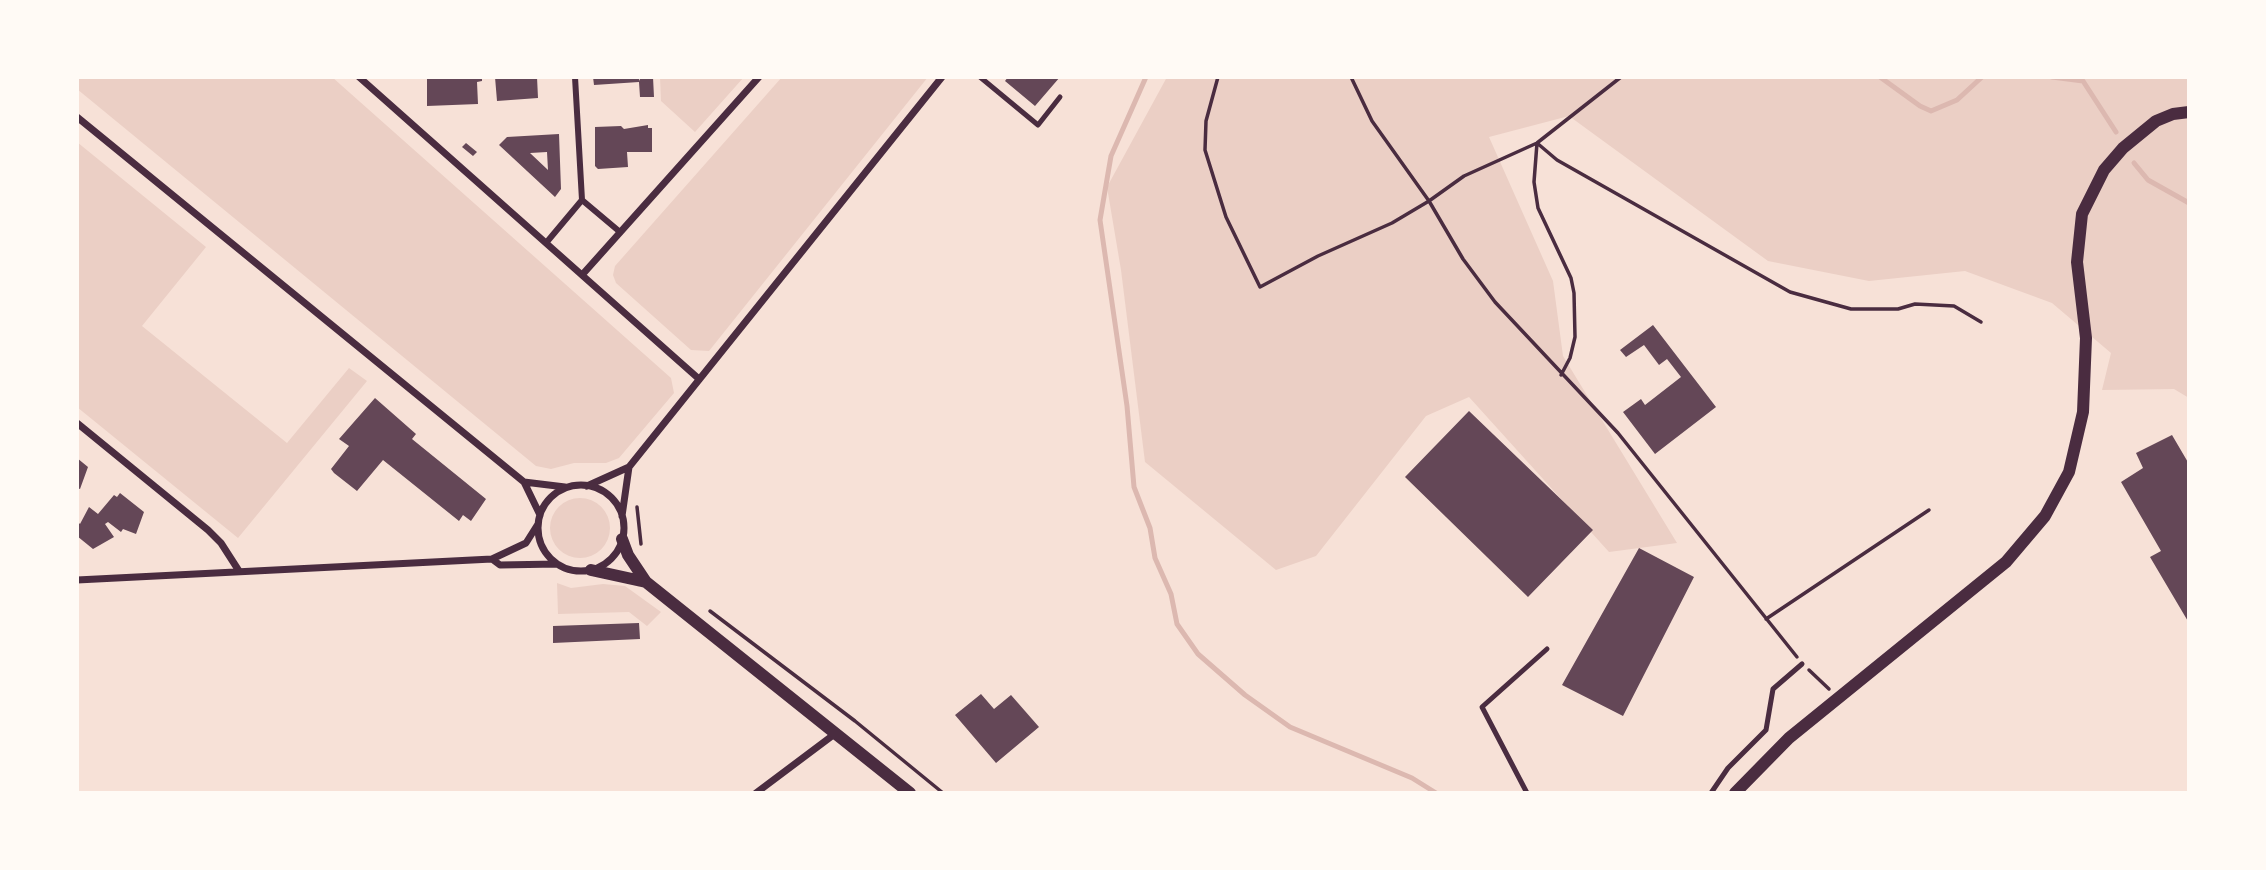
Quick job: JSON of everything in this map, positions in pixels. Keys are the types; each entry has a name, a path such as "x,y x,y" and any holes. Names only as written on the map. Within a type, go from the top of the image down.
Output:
{"street":[{"path":"359,77 699,379"},
{"path":"546,243 582,200 575,77"},
{"path":"582,275 759,77"},
{"path":"524,482 587,486 629,467 942,77"},
{"path":"1734,793 1789,738 2006,562 2045,516 2069,472 2083,412 2086,338 2077,262 2082,214 2099,178 2123,148 2156,121 2173,114 2189,112"},
{"path":"77,117 524,482 540,515"},
{"path":"582,200 620,232"},
{"path":"77,423 208,530 239,571"},
{"path":"629,467 622,517 622,539 628,555 646,582 910,793"},
{"path":"587,486 612,500 622,517"},
{"path":"77,580 492,559 526,543 551,497 570,487"},
{"path":"538,524 542,547 557,564"},
{"path":"591,570 611,559 622,539"},
{"path":"492,559 500,565 557,564 579,571 591,570 646,582"},
{"path":"756,793 836,733"}],"lane":[{"path":"980,77 1038,125 1060,97"},
{"path":"1527,793 1482,707 1547,649"},
{"path":"1712,793 1728,768 1766,730 1773,689 1802,664"}],"path":[{"path":"1218,77 1206,121 1205,150 1226,216 1259,287 1318,256 1392,223 1464,176 1537,143 1621,77"},
{"path":"1351,77 1372,121 1429,201 1463,259 1495,302 1618,433 1802,664 1837,698"},
{"path":"1537,143 1558,160 1790,292 1851,309 1898,309 1915,304 1954,306 1981,322"},
{"path":"1537,143 1534,182 1538,208 1571,278 1574,293 1575,337 1570,358 1561,374"},
{"path":"635,496 643,553"},
{"path":"1766,619 1929,509"},
{"path":"706,608 855,721 943,793"}],"shaded area":[{"path":"77,77 332,77 671,378 674,393 619,458 606,463 574,463 551,469 536,466 77,89"},
{"path":"660,77 744,77 695,132 661,101"},
{"path":"782,77 928,77 709,351 691,350 616,283 613,275 615,266"},
{"path":"1167,77 2189,77 2189,398 2174,389 2102,390 2111,353 2052,303 1965,271 1869,281 1768,261 1569,116 1489,137 1553,281 1563,356 1677,543 1609,552 1469,397 1426,416 1316,556 1276,570 1145,462 1121,270 1107,187"},
{"path":"77,142 206,247 142,326 287,443 349,368 367,381 238,538 77,407"},
{"path":"574,498 586,498 605,511 610,528 608,540 597,553 586,558 574,558 555,545 550,534 550,522 563,503"},
{"path":"557,583 571,588 603,584 625,586 661,612 647,626 629,612 558,614"}],"building":[{"path":"421,77 482,77 482,81 477,82 478,104 427,106 427,79"},
{"path":"495,77 537,77 538,98 497,101"},
{"path":"593,77 639,77 639,81 641,77 653,77 654,97 640,97 639,82 594,85"},
{"path":"1008,77 1060,77 1035,106 1005,81"},
{"path":"648,125 648,128 652,128 652,152 627,152 628,167 598,169 595,166 595,127 621,126 624,129"},
{"path":"559,134 561,189 555,197 499,145 507,137","holes":["547,152 548,170 530,153"]},
{"path":"466,143 477,152 473,156 462,147"},
{"path":"1653,325 1716,407 1655,454 1623,412 1641,399 1645,405 1681,377 1667,359 1659,365 1644,345 1626,357 1620,350"},
{"path":"375,398 416,434 412,439 486,499 471,521 463,515 459,521 383,460 357,491 334,473 331,469 349,446 339,439"},
{"path":"1469,411 1593,530 1528,597 1405,477"},
{"path":"2172,435 2189,464 2189,623 2150,557 2161,551 2121,482 2143,468 2136,453"},
{"path":"77,458 88,467 80,489 77,488"},
{"path":"120,493 144,512 136,534 123,529 121,532 108,522 105,524 114,537 93,549 77,536 77,521 80,524 89,507 98,514 114,495 117,497"},
{"path":"1639,548 1694,577 1623,716 1562,685"},
{"path":"639,623 640,639 553,643 553,626"},
{"path":"981,694 994,709 1011,695 1039,727 996,763 955,715"}],"waterway":[{"path":"1146,77 1111,156 1100,220 1127,406 1134,487 1150,528 1155,558 1171,594 1177,624 1198,654 1245,695 1290,727 1412,778 1436,793"},
{"path":"1880,77 1931,111 1957,100 1982,77"},
{"path":"2052,77 2083,81 2116,132"},
{"path":"2134,163 2148,180 2189,203"}]}
